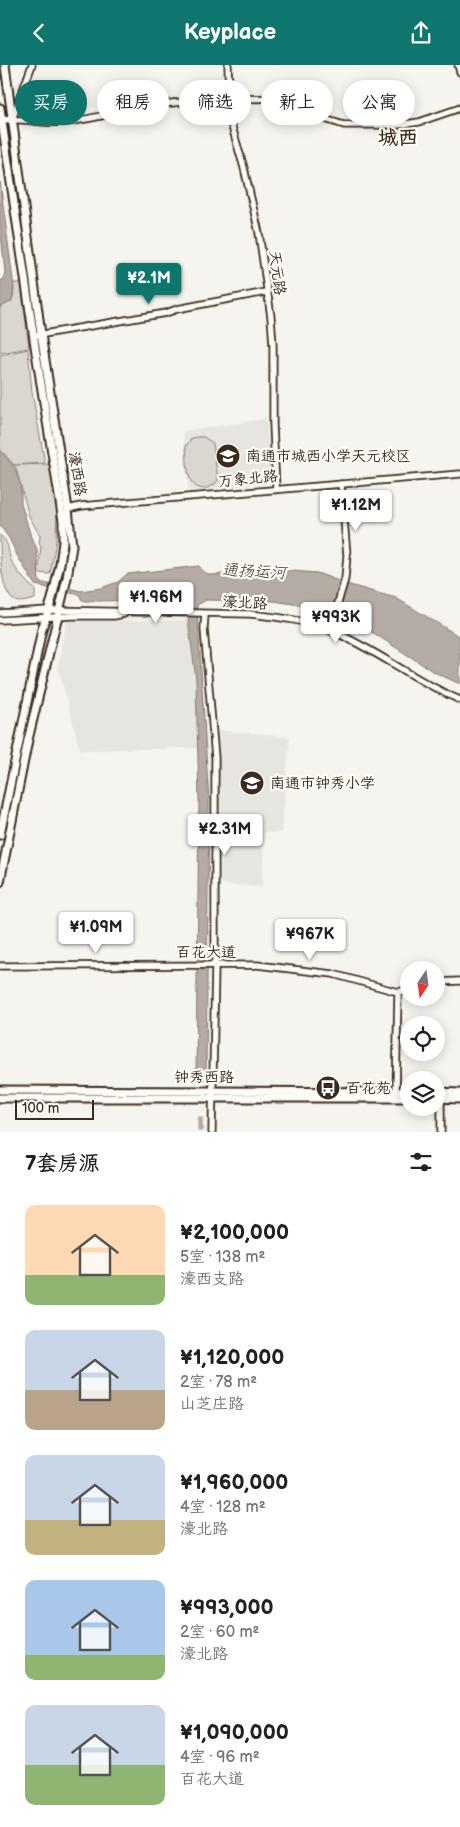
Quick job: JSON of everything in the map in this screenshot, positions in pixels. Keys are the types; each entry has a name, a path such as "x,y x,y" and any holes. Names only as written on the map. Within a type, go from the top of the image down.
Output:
{"main road":[{"name":"濠西路","path":"0,835 3,804 62,553 63,521 4,65"},
{"name":"濠西路","path":"0,108 68,509 72,545 63,597 28,740 0,882"},
{"name":"钟秀西路","path":"0,1090 400,1096"},
{"path":"445,1096 460,1093"},
{"name":"钟秀西路","path":"0,1098 213,1094"},
{"name":"钟秀西路","path":"396,1095 400,1094"},
{"path":"445,1098 460,1099"}],"street":[{"path":"12,119 32,65"},
{"name":"天元路","path":"228,65 229,80"},
{"path":"458,65 460,72"},
{"path":"251,99 283,98 295,100 310,107 328,120 344,125 398,125 418,122 460,108"},
{"path":"2,120 12,119 42,123 67,122 138,108 179,103"},
{"name":"天元路","path":"232,125 259,233 273,345 273,425 276,489"},
{"path":"38,335 166,313 177,309 266,292"},
{"name":"万象北路","path":"68,509 81,506 460,474"},
{"path":"330,630 345,579 347,555 342,484"},
{"name":"濠北路","path":"0,613 58,613 114,616 128,613 250,614 280,618 330,630 366,648 421,682 460,700"},
{"name":"濠北路","path":"0,620 47,613"},
{"path":"203,614 215,758 212,1132"},
{"name":"百花大道","path":"0,966 257,965 333,974 398,992"},
{"path":"445,982 460,981"},
{"path":"396,1095 398,992"},
{"path":"440,1116 441,1132"}],"shaded area":[{"path":"13,283 21,283 29,348 0,353 0,307 8,303 12,298 14,292"},
{"path":"28,349 32,392 45,463 14,465 0,449 0,355"},
{"name":"南通市城西小学天元校区","path":"266,419 272,482 189,492 183,431"},
{"path":"204,437 213,443 218,480 215,484 205,489 198,488 193,484 187,467 186,446 192,438"},
{"path":"50,464 57,507 56,542 50,574 38,573 41,547 39,543 40,536 29,516 15,465"},
{"path":"0,535 6,543 14,565 35,589 35,599 19,602 13,600 8,594 2,575"},
{"path":"190,620 204,748 80,750 58,667 66,621"},
{"name":"南通市钟秀小学","path":"217,730 290,737 281,833 264,832 262,887 221,884"}],"water":[{"path":"0,182 14,288 12,301 0,307 0,281 3,280 5,272 0,225"},
{"name":"通扬运河","path":"0,451 13,465 21,487 21,503 31,537 37,549 39,582 81,591 101,588 118,582 127,574 199,566 210,575 280,570 317,573 353,586 396,598 460,637 460,684 434,672 350,618 331,610 274,601 206,600 197,605 209,802 206,1073 196,1074 199,801 196,679 186,604 182,600 85,601 81,599 80,595 35,585 9,538 0,526"}],"waterway":[{"path":"202,1074 202,1079"},
{"path":"200,1119 200,1129"}],"place":[{"name":"南通市城西小学天元校区","path":"228,456"},
{"name":"南通市钟秀小学","path":"252,783"},
{"name":"百花苑","path":"328,1088"}],"district":[{"name":"城西","path":"398,138"}]}
